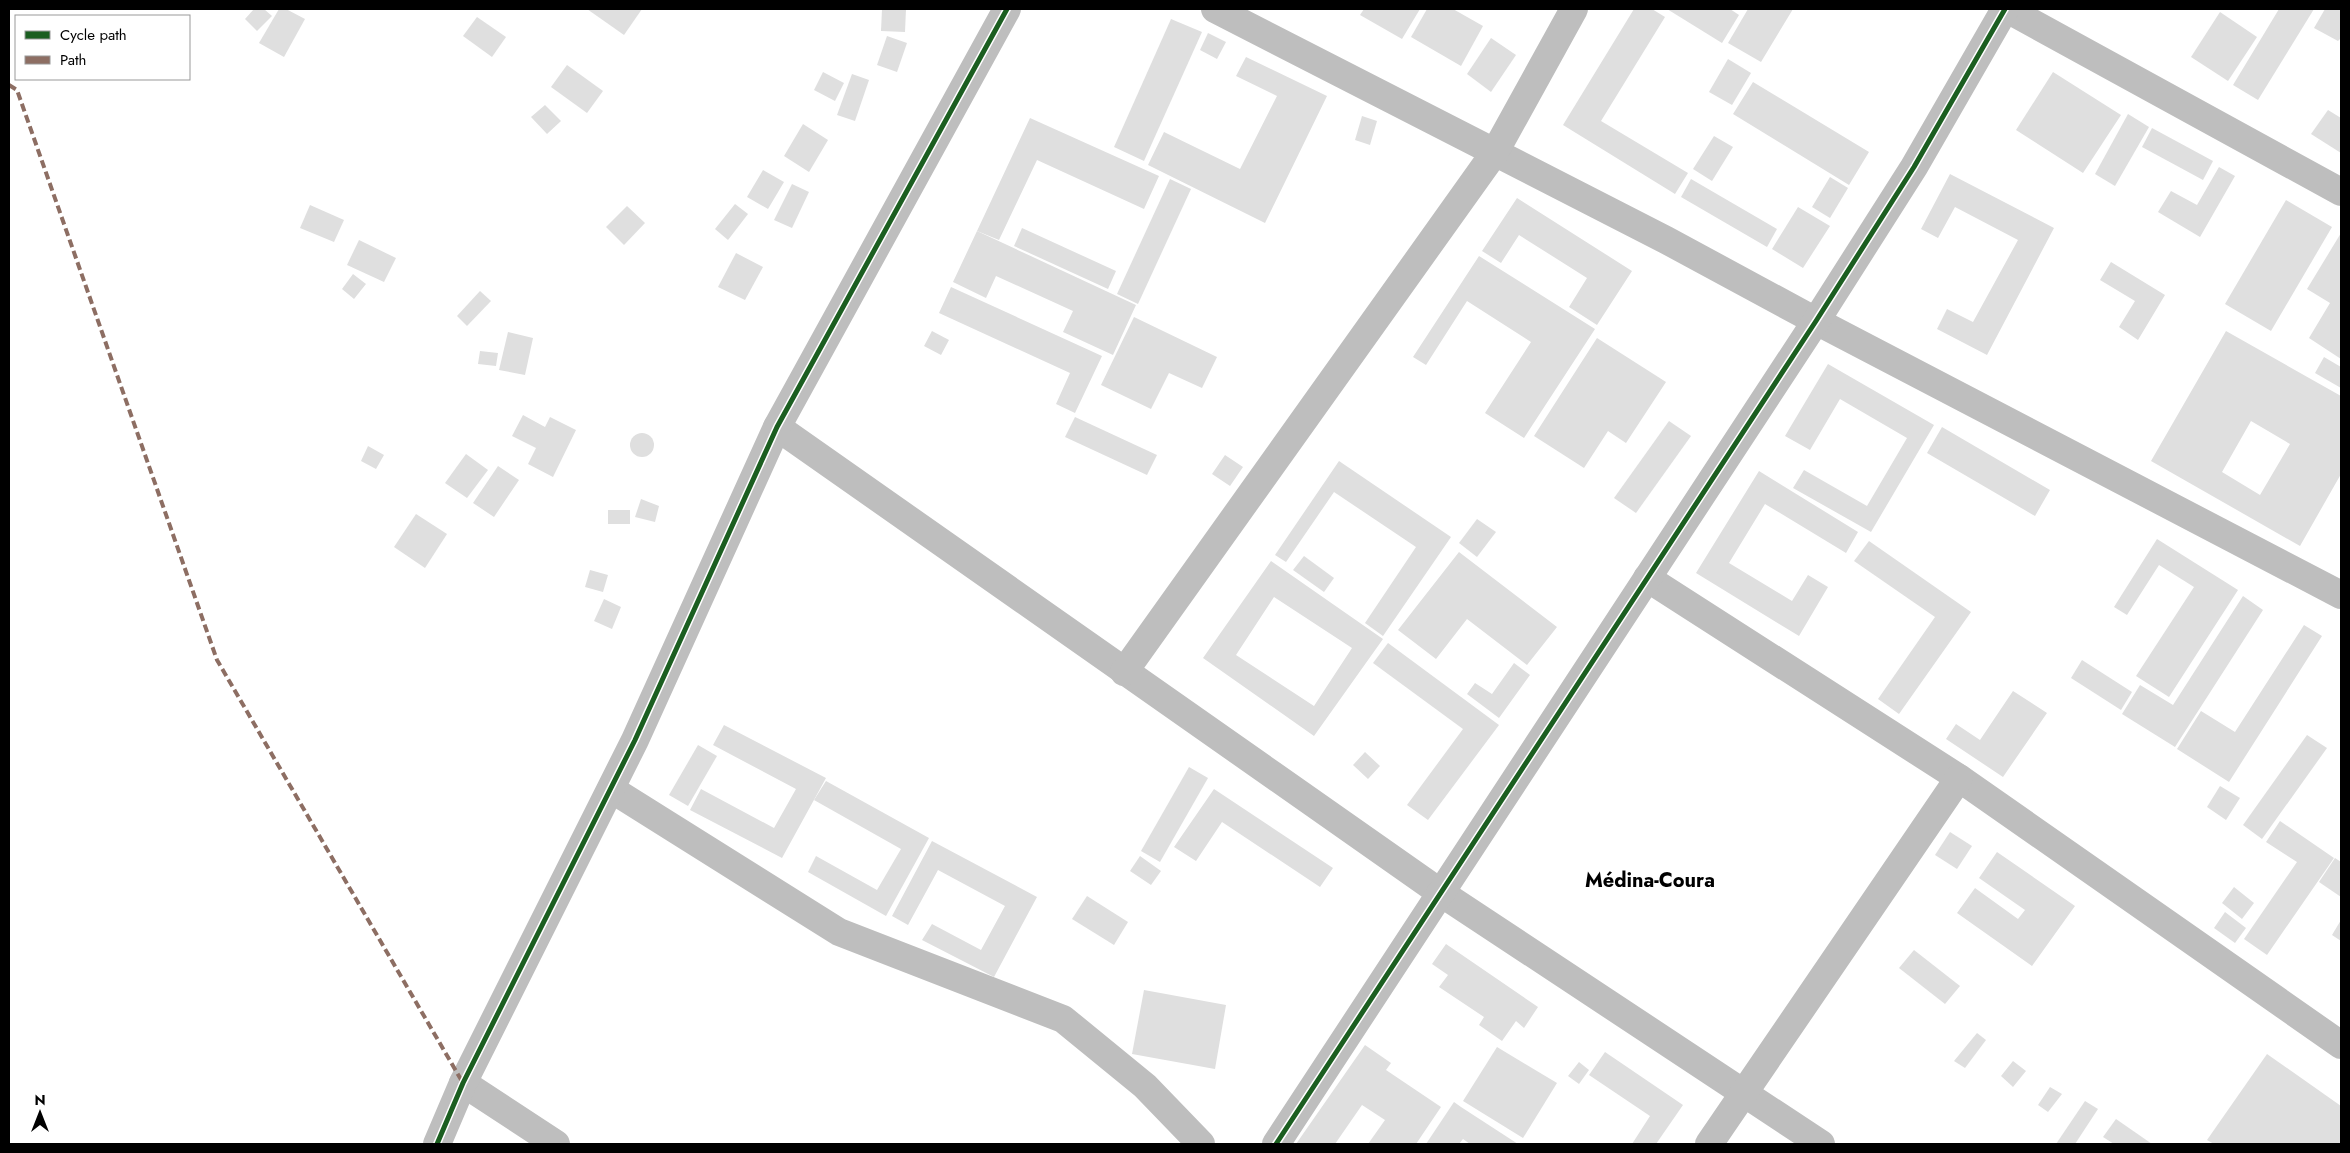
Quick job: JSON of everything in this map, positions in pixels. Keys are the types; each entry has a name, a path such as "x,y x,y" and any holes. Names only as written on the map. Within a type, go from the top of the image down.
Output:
{"street":[{"path":"438,1144 464,1083 611,789 778,427 1007,9"},
{"path":"1215,9 1666,240 1816,321 2341,595"},
{"path":"1124,672 1496,152 1574,9"},
{"path":"1276,1144 1816,321 1914,167 2006,9 2341,192"},
{"path":"778,427 1124,672 1441,892 1820,1144"},
{"path":"1647,578 1959,778 2341,1045"},
{"path":"1709,1144 1742,1093 1959,778"},
{"path":"611,789 839,932 1063,1019 1145,1086 1201,1144"},
{"path":"464,1083 556,1144"}],"building":[{"path":"254,9 264,9 272,16 257,31 245,19"},
{"path":"279,9 286,9 305,19 284,57 259,43"},
{"path":"587,9 642,9 624,35"},
{"path":"882,9 906,9 905,32 881,31"},
{"path":"1364,9 1420,9 1402,39 1360,15"},
{"path":"1427,9 1453,9 1483,26 1461,66 1411,37"},
{"path":"1634,9 1652,9 1665,17 1601,121 1688,173 1675,194 1563,125"},
{"path":"1667,9 1730,9 1739,15 1722,43"},
{"path":"1748,9 1793,9 1761,62 1728,43"},
{"path":"2279,9 2314,9 2258,100 2233,85"},
{"path":"2325,9 2341,9 2341,38 2338,41 2314,28"},
{"path":"2220,12 2257,37 2228,81 2191,57"},
{"path":"477,17 506,37 492,57 463,36"},
{"path":"1171,19 1202,32 1144,161 1114,147"},
{"path":"1208,33 1226,42 1217,59 1200,50"},
{"path":"887,36 907,43 897,72 877,65"},
{"path":"1491,38 1516,55 1491,92 1467,74"},
{"path":"1246,57 1327,96 1265,223 1148,165 1164,132 1240,169 1277,96 1236,76"},
{"path":"1728,59 1751,73 1732,105 1709,92"},
{"path":"567,65 603,91 587,113 551,87"},
{"path":"823,72 844,83 835,101 814,90"},
{"path":"2053,72 2121,115 2083,173 2016,130"},
{"path":"852,74 869,80 855,121 837,115"},
{"path":"1753,82 1869,152 1849,185 1733,114"},
{"path":"545,105 561,121 547,134 531,117"},
{"path":"2328,110 2341,118 2341,153 2311,134"},
{"path":"2128,114 2149,127 2115,186 2095,174"},
{"path":"1362,116 1377,121 1370,145 1355,140"},
{"path":"1030,118 1159,176 1144,209 1037,160 999,240 977,231"},
{"path":"803,124 828,140 809,172 784,156"},
{"path":"2152,128 2213,161 2203,180 2142,147"},
{"path":"1714,136 1733,147 1712,181 1693,169"},
{"path":"2219,167 2235,176 2200,237 2158,212 2171,191 2197,205"},
{"path":"763,170 784,182 768,209 747,197"},
{"path":"1950,174 2054,228 1987,355 1937,329 1947,309 1973,322 2018,240 1955,207 1938,238 1921,229"},
{"path":"1830,177 1848,188 1830,218 1812,207"},
{"path":"1170,179 1191,189 1138,304 1117,294"},
{"path":"1691,179 1777,229 1767,247 1681,197"},
{"path":"792,184 809,192 792,228 774,220"},
{"path":"1517,198 1632,271 1597,325 1569,307 1587,278 1519,235 1501,263 1482,251"},
{"path":"2286,200 2332,227 2271,331 2225,304"},
{"path":"735,204 748,214 728,240 715,229"},
{"path":"310,205 344,220 334,242 300,228"},
{"path":"627,206 645,223 624,245 606,227"},
{"path":"1798,207 1830,226 1803,268 1772,249"},
{"path":"1022,228 1116,271 1108,289 1014,246"},
{"path":"977,231 1136,305 1113,355 1063,332 1073,311 996,276 986,298 953,282"},
{"path":"2341,233 2341,359 2309,338 2330,303 2307,289"},
{"path":"359,240 396,258 384,282 347,265"},
{"path":"736,253 763,267 745,300 718,287"},
{"path":"1479,256 1595,329 1524,438 1485,413 1531,342 1467,301 1426,365 1413,357"},
{"path":"2111,262 2165,295 2138,340 2119,327 2135,301 2100,280"},
{"path":"353,274 366,284 354,299 342,289"},
{"path":"951,287 1102,356 1075,413 1056,404 1070,373 939,313"},
{"path":"480,291 491,301 467,326 457,316"},
{"path":"1134,317 1217,357 1202,388 1169,373 1151,409 1101,385"},
{"path":"932,331 949,340 941,355 924,346"},
{"path":"2226,331 2341,396 2341,474 2300,546 2151,461","holes":["2251,421 2290,444 2260,495 2222,472"]},
{"path":"508,332 533,338 525,375 499,370"},
{"path":"1597,338 1666,382 1626,443 1608,431 1584,468 1534,436"},
{"path":"480,351 498,353 496,366 478,364"},
{"path":"2324,357 2341,367 2341,388 2315,373"},
{"path":"1828,364 1934,425 1871,532 1793,488 1804,470 1867,506 1907,438 1840,399 1810,450 1785,436"},
{"path":"523,415 545,427 550,417 576,430 553,477 528,464 536,448 512,436"},
{"path":"1075,417 1157,455 1147,475 1065,437"},
{"path":"1669,421 1691,436 1636,513 1614,498"},
{"path":"1942,427 2050,490 2035,516 1927,453"},
{"path":"642,433 651,436 654,445 651,454 642,457 633,454 630,445 633,436"},
{"path":"368,446 384,455 376,469 361,461"},
{"path":"466,454 488,470 467,498 445,483"},
{"path":"1225,455 1243,467 1230,486 1212,474"},
{"path":"1339,461 1451,537 1383,636 1365,623 1416,547 1334,492 1286,562 1275,555"},
{"path":"498,466 519,480 494,517 473,503"},
{"path":"1759,471 1858,532 1846,553 1765,504 1729,563 1792,601 1808,575 1828,587 1799,636 1696,573"},
{"path":"641,499 659,506 655,522 635,517"},
{"path":"608,510 630,510 630,524 608,524"},
{"path":"416,514 447,534 425,568 394,547"},
{"path":"1477,519 1496,532 1477,557 1459,543"},
{"path":"2157,539 2238,590 2169,697 2136,676 2194,587 2159,565 2127,615 2114,607"},
{"path":"1869,541 1971,612 1899,714 1878,699 1935,617 1854,561"},
{"path":"1459,552 1557,627 1527,665 1467,619 1436,659 1398,630"},
{"path":"1304,556 1334,578 1324,592 1293,570"},
{"path":"1271,561 1383,639 1314,736 1203,658","holes":["1274,597 1352,648 1314,706 1236,655"]},
{"path":"590,570 608,575 603,592 585,587"},
{"path":"2243,596 2263,610 2175,747 2122,714 2140,685 2173,705"},
{"path":"604,599 621,607 612,629 594,621"},
{"path":"2304,625 2322,636 2229,782 2177,749 2201,711 2235,732"},
{"path":"1388,643 1499,725 1428,820 1407,805 1463,729 1373,663"},
{"path":"2082,660 2132,692 2121,710 2071,678"},
{"path":"1514,663 1530,675 1499,718 1467,694 1475,683 1492,694"},
{"path":"2013,691 2047,713 2003,777 1946,739 1956,724 1980,740"},
{"path":"724,725 826,778 782,858 690,810 701,789 774,828 796,789 713,745"},
{"path":"2307,735 2327,748 2262,839 2243,825"},
{"path":"698,745 717,756 688,806 669,795"},
{"path":"1365,752 1380,766 1368,779 1353,765"},
{"path":"1189,767 1208,778 1160,862 1141,851"},
{"path":"826,781 929,838 886,916 808,872 816,856 877,890 901,849 814,800"},
{"path":"2220,786 2240,798 2226,820 2207,807"},
{"path":"1214,789 1333,868 1320,887 1222,822 1196,861 1174,847"},
{"path":"2280,821 2334,858 2267,955 2244,939 2297,862 2266,842"},
{"path":"1950,832 1972,846 1957,869 1935,855"},
{"path":"932,841 1037,897 994,977 922,940 932,924 981,950 1005,906 938,870 908,925 892,916"},
{"path":"1997,852 2075,906 2032,966 1957,913 1975,888 2018,919 2025,910 1979,878"},
{"path":"1140,856 1161,871 1151,885 1130,871"},
{"path":"2335,858 2341,862 2341,897 2319,882"},
{"path":"2234,887 2254,903 2242,919 2222,903"},
{"path":"1087,896 1128,922 1114,945 1072,919"},
{"path":"2225,912 2246,928 2235,943 2214,928"},
{"path":"2341,920 2341,941 2332,935"},
{"path":"1446,944 1538,1007 1524,1028 1516,1021 1502,1041 1479,1025 1484,1017 1439,987 1448,975 1432,964"},
{"path":"1914,950 1960,986 1945,1004 1899,968"},
{"path":"1144,990 1226,1005 1215,1069 1132,1054"},
{"path":"1977,1033 1986,1040 1965,1068 1954,1061"},
{"path":"1365,1045 1391,1063 1386,1070 1441,1107 1416,1144 1368,1144 1385,1120 1362,1105 1335,1144 1296,1144"},
{"path":"1497,1047 1557,1083 1523,1138 1463,1101"},
{"path":"1605,1052 1683,1105 1656,1144 1632,1144 1650,1116 1589,1075"},
{"path":"2267,1054 2341,1106 2341,1144 2214,1144 2207,1140"},
{"path":"2013,1061 2026,1071 2013,1087 2001,1076"},
{"path":"1579,1062 1589,1070 1579,1084 1568,1076"},
{"path":"2050,1087 2062,1094 2048,1112 2038,1105"},
{"path":"2085,1101 2098,1109 2075,1144 2056,1144"},
{"path":"1454,1102 1518,1144 1470,1144 1463,1139 1459,1144 1426,1144"},
{"path":"2116,1119 2152,1144 2114,1144 2103,1137"}],"marked path":[{"path":"9,85 17,90 217,660 463,1083"}],"cycle path":[{"path":"437,1144 463,1083 635,740 777,427 1007,9"},
{"path":"1276,1144 1816,321 1914,167 2005,9"}],"district":[{"name":"Médina-Coura","path":"1650,880"}]}
